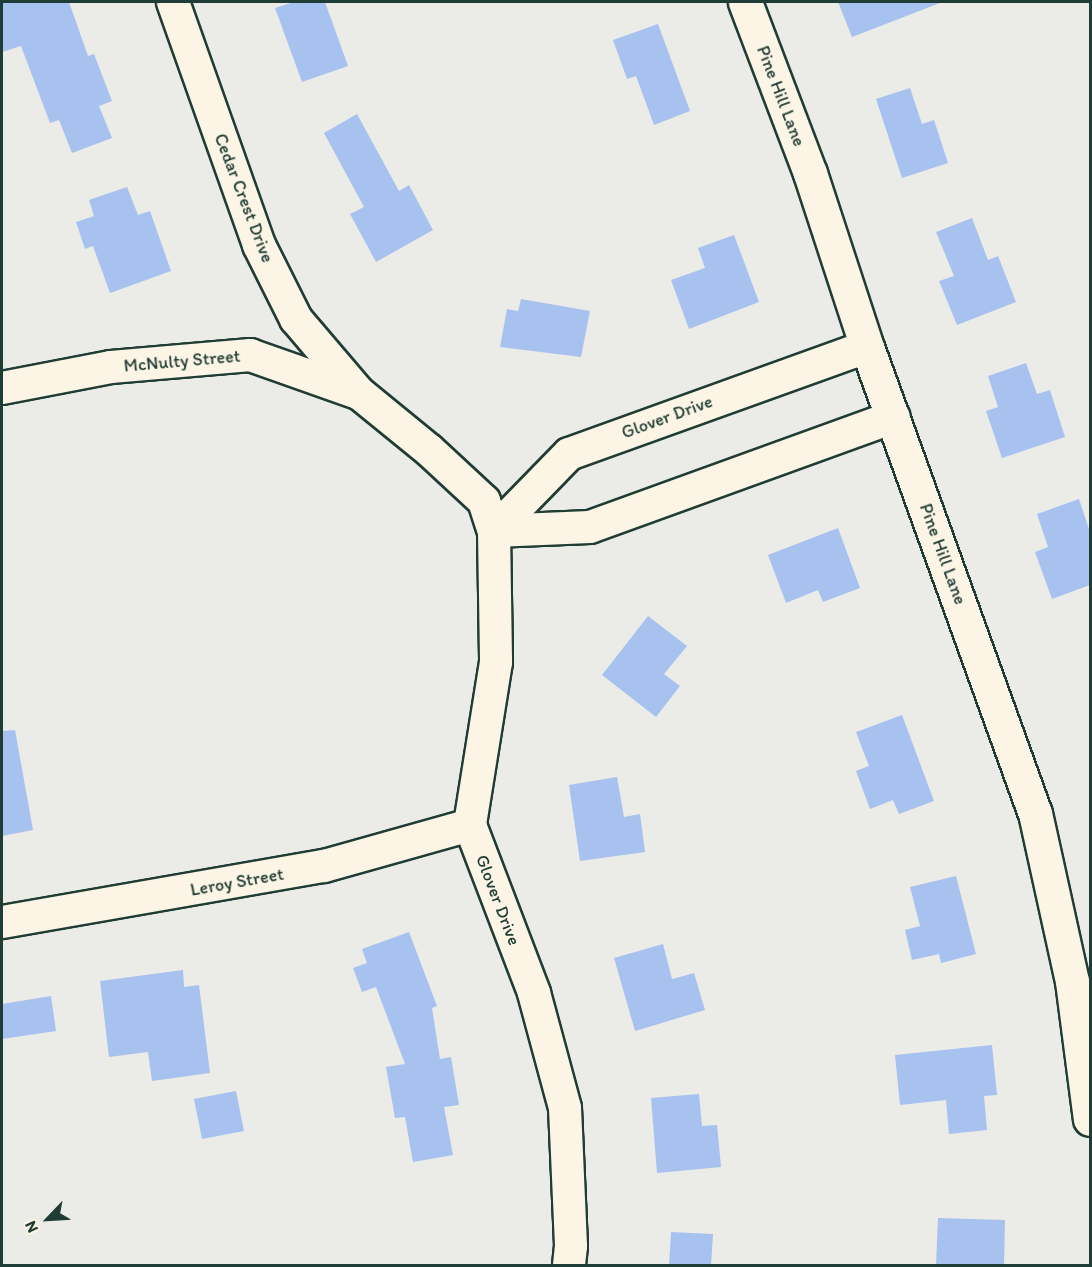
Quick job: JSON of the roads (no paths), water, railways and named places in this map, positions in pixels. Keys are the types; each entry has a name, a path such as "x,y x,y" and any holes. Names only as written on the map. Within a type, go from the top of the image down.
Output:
{"street":[{"name":"Cedar Crest Drive","path":"173,2 259,245 296,319 359,393 429,450 484,501 494,531"},
{"name":"Pine Hill Lane","path":"745,2 810,173 867,347 1035,813 1072,981 1090,1119"},
{"name":"Glover Drive","path":"569,1266 571,1246 565,1107 534,993 470,825 496,662 494,531 569,454 867,347"},
{"name":"McNulty Street","path":"2,388 111,367 250,355 359,393"},
{"path":"494,531 591,527 894,417"},
{"name":"Leroy Street","path":"2,922 324,866 470,825"}]}
